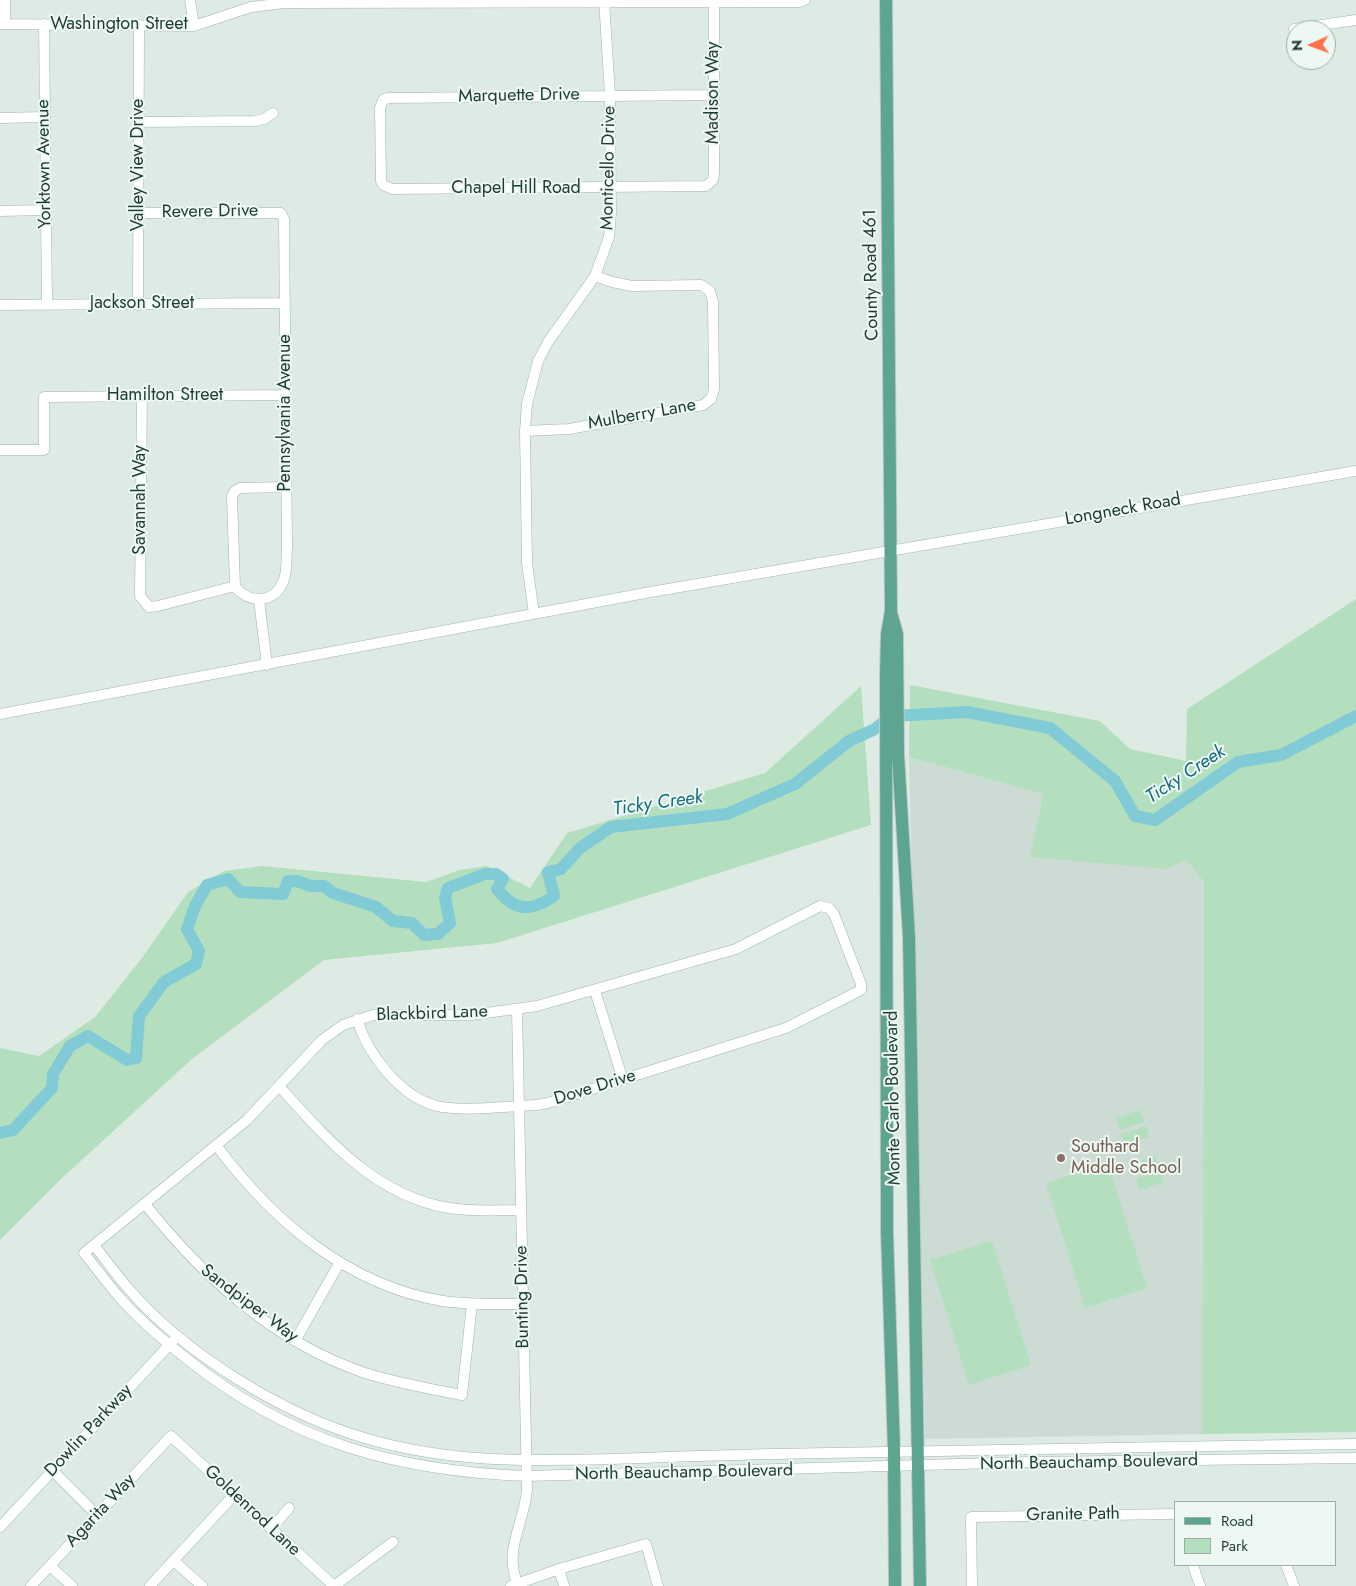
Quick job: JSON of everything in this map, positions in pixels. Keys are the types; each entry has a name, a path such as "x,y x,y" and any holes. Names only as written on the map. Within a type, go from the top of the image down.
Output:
{"main road":[{"name":"County Road 461","path":"886,0 890,550"},
{"name":"Monte Carlo Boulevard","path":"890,550 891,611 887,634 892,674 893,753 887,1232 894,1451 895,1586"},
{"name":"Monte Carlo Boulevard","path":"893,753 908,937 920,1586"}],"street":[{"path":"3,24 5,0"},
{"path":"190,0 194,26"},
{"name":"Washington Street","path":"3,24 194,26 251,8 284,2 799,2 805,0"},
{"name":"Monticello Drive","path":"534,614 527,563 525,431 527,404 538,361 548,342 596,276 609,237 611,189 610,95 604,1"},
{"name":"Madison Way","path":"710,184 714,174 714,1"},
{"path":"1336,23 1356,20"},
{"name":"Yorktown Avenue","path":"44,24 47,304"},
{"name":"Valley View Drive","path":"138,305 139,25"},
{"name":"Marquette Drive","path":"383,185 380,176 380,108 383,100 393,97 714,95"},
{"path":"139,122 255,122 274,113"},
{"path":"0,118 44,117"},
{"name":"Chapel Hill Road","path":"383,185 392,189 611,189 702,188 710,184"},
{"path":"0,211 46,210"},
{"name":"Revere Drive","path":"139,212 281,213"},
{"name":"Pennsylvania Avenue","path":"259,600 273,594 284,581 287,553 284,219 281,213"},
{"name":"Mulberry Lane","path":"525,431 569,429 703,405 711,399 714,389 713,302 710,291 701,286 620,284 596,276"},
{"name":"Jackson Street","path":"0,305 285,302"},
{"name":"Hamilton Street","path":"0,450 44,450 44,397 286,395"},
{"name":"Savannah Way","path":"142,396 140,596 149,607 235,586"},
{"name":"Longneck Road","path":"0,714 534,614 890,550 1356,471"},
{"path":"267,665 259,600 245,596 235,586 232,506 235,491 240,488 286,487"},
{"name":"Dove Drive","path":"357,1019 366,1045 375,1059 408,1092 423,1101 436,1106 452,1108 548,1103 786,1028 860,990 860,978 834,914 829,908 820,906"},
{"name":"Blackbird Lane","path":"84,1253 247,1120 322,1040 343,1025 373,1015 470,1015 517,1008 595,991 736,949 820,906"},
{"path":"595,991 623,1080"},
{"name":"Bunting Drive","path":"514,1584 511,1560 512,1549 526,1508 527,1476 517,1008"},
{"path":"279,1086 332,1144 351,1161 400,1192 448,1208 472,1211 521,1210"},
{"path":"216,1145 239,1176 268,1207 300,1237 340,1262 376,1280 411,1293 442,1301 472,1304 524,1304"},
{"name":"Sandpiper Way","path":"145,1204 195,1263 223,1289 295,1341 325,1357 366,1373 406,1384 462,1395 472,1304"},
{"name":"North Beauchamp Boulevard","path":"94,1245 128,1288 179,1336 213,1364 271,1398 317,1420 364,1438 405,1449 458,1458 526,1462 894,1451 1356,1444"},
{"name":"North Beauchamp Boulevard","path":"84,1253 120,1298 170,1345 238,1397 311,1435 360,1453 403,1463 455,1471 527,1476 917,1467 1032,1462 1356,1458"},
{"path":"295,1341 340,1262"},
{"name":"Dowlin Parkway","path":"0,1527 179,1336"},
{"name":"Goldenrod Lane","path":"171,1436 334,1586"},
{"name":"Agarita Way","path":"31,1586 171,1436"},
{"path":"52,1470 97,1515"},
{"path":"150,1586 234,1495"},
{"path":"271,1529 289,1508"},
{"name":"Granite Path","path":"972,1586 971,1516 1174,1514"},
{"path":"334,1586 394,1542"},
{"path":"514,1584 646,1544 658,1586"},
{"path":"174,1560 202,1586"},
{"path":"50,1566 72,1586"},
{"path":"1192,1566 1200,1586"},
{"path":"1286,1566 1294,1586"},
{"path":"559,1569 564,1586"}],"shaded area":[{"name":"Southard Middle School","path":"909,757 1043,794 1030,857 1186,858 1204,882 1202,1434 925,1439"}],"green space":[{"path":"1356,599 1356,1432 1202,1434 1204,882 1186,859 1167,869 1030,857 1043,794 909,757 910,685 1100,721 1130,749 1186,761 1187,709"},
{"path":"861,686 871,825 497,943 324,960 192,1059 60,1180 0,1240 0,1048 39,1056 95,1017 142,958 188,892 224,871 262,866 426,882 460,870 487,866 530,888 567,833 765,773"},
{"path":"1140,1110 1144,1122 1120,1130 1116,1118"},
{"path":"1146,1126 1149,1137 1125,1145 1121,1134"},
{"path":"1155,1156 1159,1167 1135,1175 1131,1164"},
{"path":"1108,1163 1147,1288 1085,1308 1046,1183"},
{"path":"1160,1171 1164,1182 1140,1190 1136,1179"},
{"path":"992,1241 1031,1365 969,1385 930,1260"}],"waterway":[{"name":"Ticky Creek","path":"0,1133 13,1130 52,1088 53,1074 70,1046 88,1036 127,1060 136,1058 139,1016 164,982 196,964 199,951 187,929 195,906 207,885 228,879 240,892 283,894 288,881 297,881 311,886 324,886 333,893 376,907 393,921 412,923 424,935 438,934 450,923 445,898 448,888 485,874 496,874 503,879 497,889 510,902 524,907 538,905 554,896 548,872 561,869 580,848 611,827 727,814 795,784 849,741 873,730 892,716 967,712 1050,728 1115,781 1135,816 1155,820 1238,762 1281,755 1356,716"}],"place":[{"name":"Southard Middle School","path":"1061,1158"}]}
